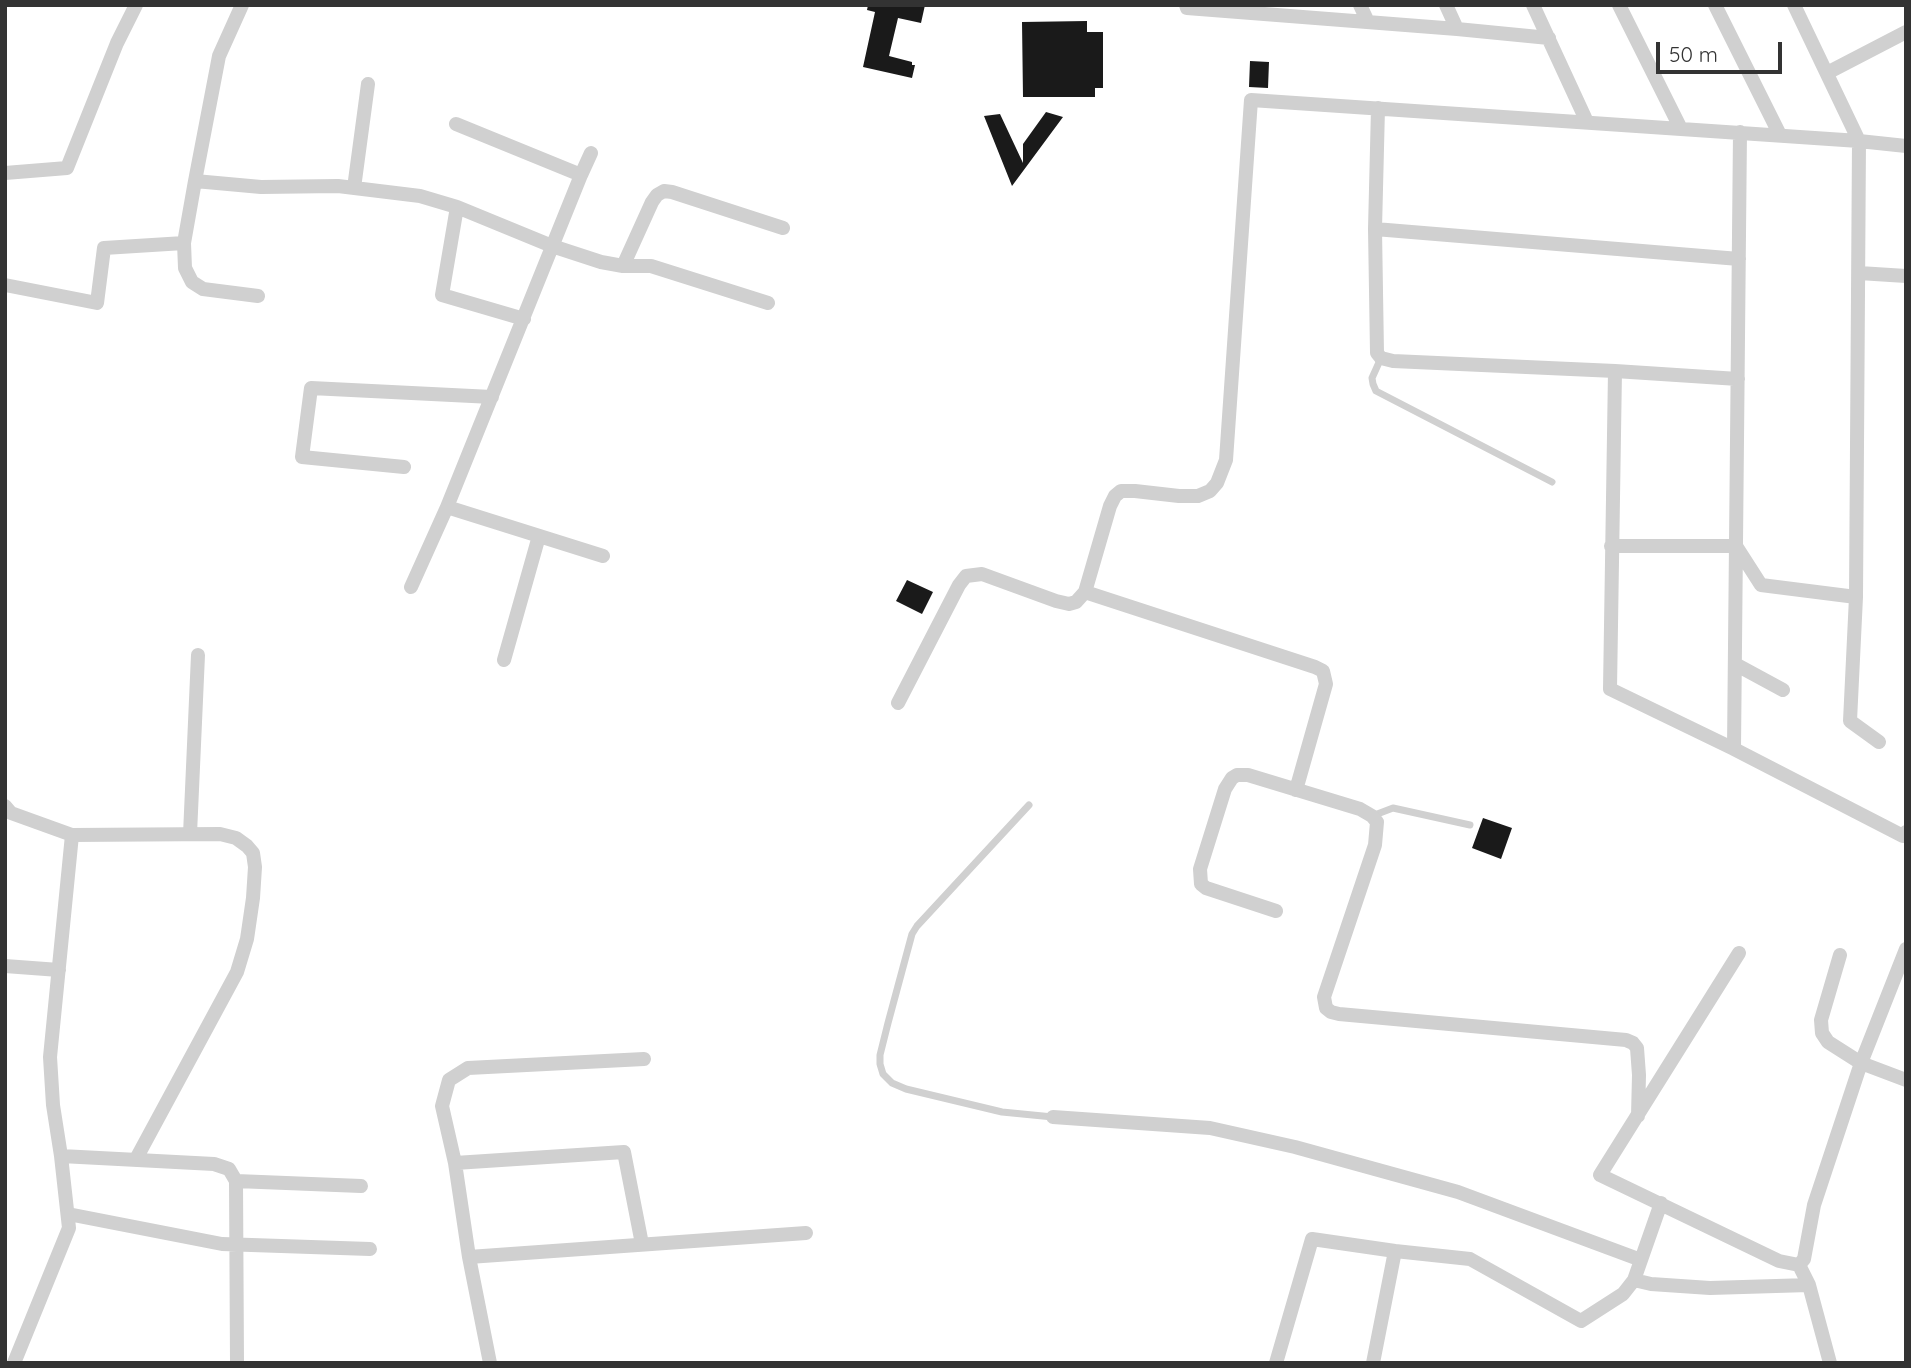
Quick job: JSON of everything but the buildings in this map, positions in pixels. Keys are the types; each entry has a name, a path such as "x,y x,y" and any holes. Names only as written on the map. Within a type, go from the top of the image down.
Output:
{"street":[{"path":"5,173 67,167 117,43 136,5"},
{"path":"242,5 219,56 184,243 185,268 192,282 203,289 258,296"},
{"path":"1186,5 1187,8 1549,38"},
{"path":"1360,5 1368,22"},
{"path":"1446,5 1457,29"},
{"path":"1533,5 1587,122"},
{"path":"1619,5 1681,129"},
{"path":"1715,5 1780,135"},
{"path":"1794,5 1859,141 1856,597 1850,721 1879,742"},
{"path":"1827,73 1906,32"},
{"path":"354,188 368,84"},
{"path":"898,702 965,576 982,575 1056,601 1069,604 1076,602 1085,592 1115,496 1121,491 1135,491 1198,496 1210,491 1217,483 1226,460 1251,100 1740,132 1906,146"},
{"path":"1378,108 1376,347 1381,358 1393,361 1738,379"},
{"path":"456,124 581,175"},
{"path":"1734,749 1740,132"},
{"path":"411,587 447,507 591,153"},
{"path":"195,181 261,187 338,186 419,196 457,207 552,246 601,262 651,267 768,303"},
{"path":"623,265 652,202 664,191 783,228"},
{"path":"457,207 442,295 524,319"},
{"path":"1375,229 1739,259"},
{"path":"5,285 97,303 104,248 184,243"},
{"path":"1858,273 1906,276"},
{"path":"1615,371 1610,689 1903,836 1906,832"},
{"path":"404,467 302,457 311,388 492,397"},
{"path":"447,507 603,556"},
{"path":"505,660 539,536"},
{"path":"1611,546 1736,546"},
{"path":"1736,546 1761,585 1856,597"},
{"path":"1085,592 1323,671 1326,684 1296,790"},
{"path":"190,834 198,655"},
{"path":"1735,664 1783,690"},
{"path":"1276,911 1201,884 1200,869 1225,789 1237,775 1248,775 1360,809 1377,822 1375,845 1324,997 1326,1008 1339,1014 1633,1043 1637,1048 1639,1075 1638,1116"},
{"path":"5,806 11,813 72,835 220,834 236,838 253,853 255,867 247,939 237,972 136,1160"},
{"path":"14,1363 69,1228 53,1105 50,1057 72,835"},
{"path":"1799,1265 1804,1259 1814,1205 1861,1063 1906,949"},
{"path":"1740,953 1600,1175 1779,1261 1799,1265"},
{"path":"1840,955 1821,1020 1822,1033 1828,1042 1861,1063 1906,1080"},
{"path":"5,966 59,970"},
{"path":"490,1363 442,1105 449,1080 468,1068 644,1059"},
{"path":"1053,1117 1210,1128 1296,1147 1458,1192 1641,1260"},
{"path":"454,1163 624,1152 642,1244"},
{"path":"61,1156 214,1164 229,1169 236,1181 237,1363"},
{"path":"236,1181 361,1186"},
{"path":"1276,1363 1312,1239 1470,1259 1581,1321 1623,1294 1634,1280 1661,1203"},
{"path":"68,1214 222,1244 370,1249"},
{"path":"469,1257 806,1233"},
{"path":"1373,1363 1395,1251"},
{"path":"1799,1265 1809,1285 1830,1363"},
{"path":"1634,1280 1710,1289 1809,1285"}],"lane":[{"path":"1381,358 1372,377 1376,391 1552,482"},
{"path":"1029,805 912,934 880,1055 880,1064 883,1074 892,1083 906,1089 1002,1112 1053,1117"},
{"path":"1372,816 1393,808 1470,825"}]}
